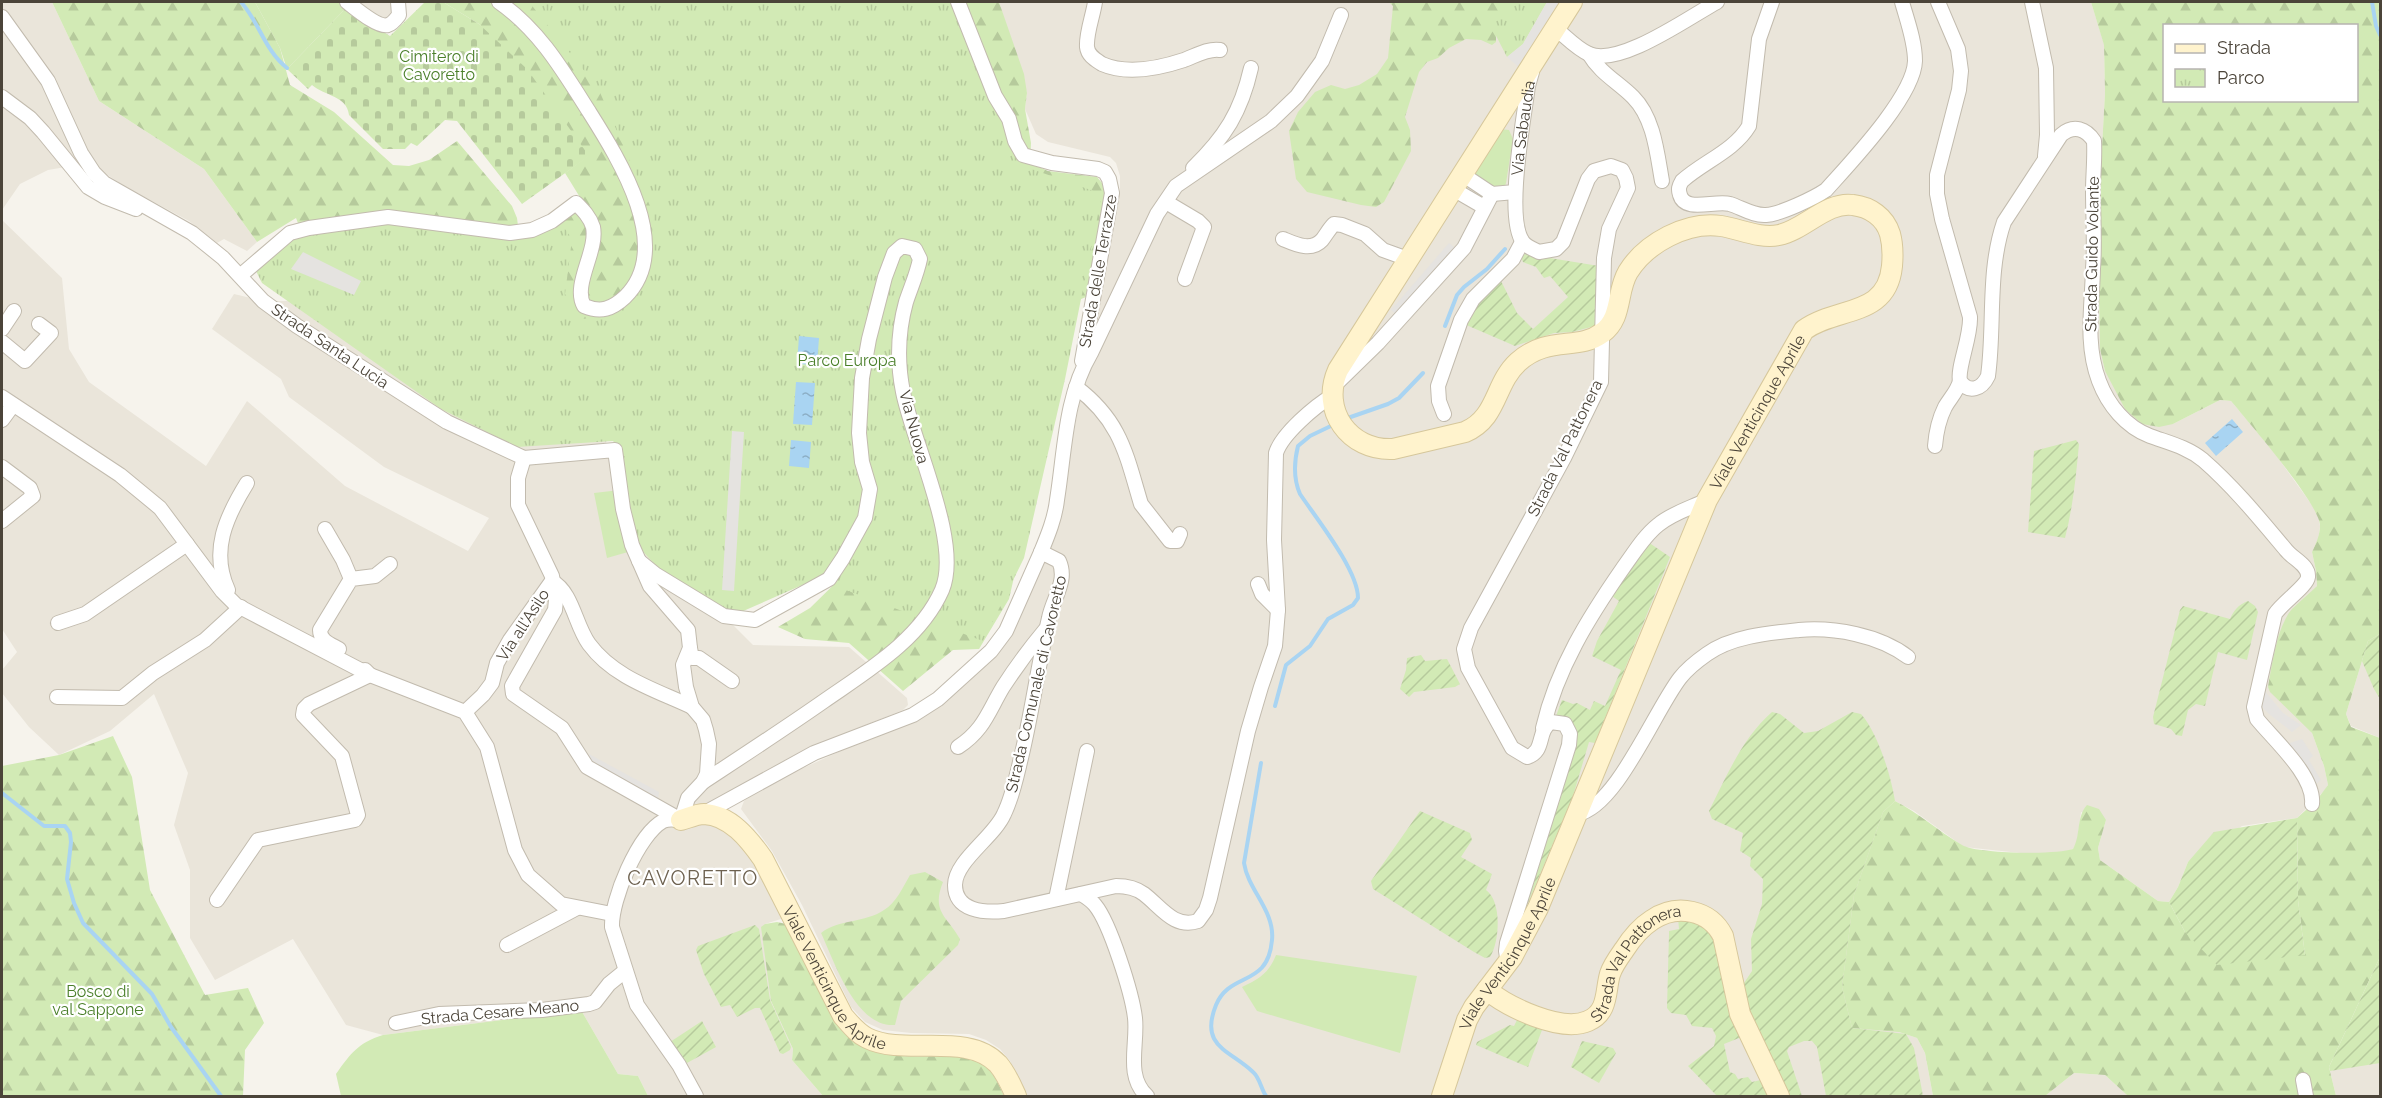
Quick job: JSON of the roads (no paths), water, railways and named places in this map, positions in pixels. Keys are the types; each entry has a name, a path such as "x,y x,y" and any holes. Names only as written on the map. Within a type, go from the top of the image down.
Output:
{"street":[{"path":"347,2 384,26 390,25 399,15 398,2"},
{"path":"241,275 290,233 309,228 388,217 510,233 532,230 552,221 576,203 590,219 593,236 580,289 584,306 601,311 610,308 624,297 641,273 644,253 644,237 638,205 631,187 601,130 555,59 527,24 499,2"},
{"name":"Strada delle Terrazze","path":"958,2 995,96 1010,119 1020,150 1028,158 1098,169 1105,172 1112,185 1110,215 1080,372 1071,406 1058,499 1041,552"},
{"path":"1095,2 1087,47 1092,58 1108,66 1129,69 1152,67 1180,61 1213,49 1220,50"},
{"name":"Via Sabaudia","path":"1515,192 1528,86 1535,61 1572,2"},
{"path":"1590,54 1614,55 1626,52 1717,2"},
{"path":"1772,2 1759,39 1749,126 1737,141 1682,181 1679,186 1680,197 1686,204 1692,206 1714,202 1730,204 1758,214 1770,215 1826,190 1891,112 1910,83 1915,64 1915,51 1902,2"},
{"path":"1935,446 1943,412 1958,390 1959,372 1970,333 1970,317 1942,219 1937,182 1959,90 1961,71 1956,46 1938,2"},
{"path":"1945,2 1960,36 1956,46"},
{"name":"Strada Guido Volante","path":"2032,2 2046,68 2047,135 2044,158"},
{"name":"Strada delle Terrazze","path":"1080,372 1157,214 1176,186 1271,121 1297,96 1322,61 1341,15"},
{"name":"Strada Santa Lucia","path":"2,17 48,81 70,132 94,173 104,183 192,233 241,275 263,301 297,326 447,422 524,458"},
{"path":"1555,28 1590,54 1595,64 1634,98 1647,116 1662,181"},
{"path":"1535,61 1338,370 1337,406 1359,442 1381,449 1393,449 1465,432 1482,422 1507,375 1524,357 1543,346 1582,341 1602,334"},
{"name":"Strada delle Terrazze","path":"1186,178 1190,170 1220,140 1230,126 1243,100 1251,68"},
{"path":"2,97 30,118 88,187 118,202 170,220"},
{"name":"Strada Guido Volante","path":"1960,381 1965,387 1976,389 1988,376 1999,237 2008,215 2061,135 2073,128 2085,131 2094,141 2094,245 2090,338 2099,380 2107,397 2117,413 2134,428 2147,435 2176,444 2202,460 2251,508 2288,552 2306,568 2307,582 2280,606 2276,614 2254,707 2257,719 2305,777 2313,792 2312,804"},
{"name":"Strada Val Pattonera","path":"1522,242 1539,252 1556,249 1563,242 1588,179 1594,171 1611,166 1622,171 1628,188 1607,238 1601,382 1564,458 1471,628 1464,649 1468,668 1512,748 1527,757 1540,748 1543,728 1565,664"},
{"path":"1444,414 1439,401 1438,386 1461,320 1473,299 1513,259 1522,242 1518,231 1515,192 1492,194 1457,181"},
{"path":"1457,181 1484,207"},
{"path":"1337,406 1361,357 1378,343 1464,248 1492,194"},
{"path":"1166,202 1198,220 1204,227 1185,279"},
{"name":"Viale Venticinque Aprile","path":"1442,1096 1467,1020 1486,990 1508,963 1538,908 1707,500 1804,330 1865,306 1882,295 1887,287 1893,255 1889,229 1874,212 1851,204 1832,208 1792,231 1773,237 1711,226 1697,227 1671,235 1650,249 1631,268 1624,282 1614,319 1602,334"},
{"path":"1283,239 1302,246 1313,246 1321,242 1334,224 1342,225 1370,237 1383,250 1408,259"},
{"name":"Via Nuova","path":"639,561 655,574 724,616 755,620 829,579 865,518 870,489 862,462 859,433 862,378 869,339 885,277 894,254 902,246 915,249 920,259 918,274 906,302 898,341 903,392 943,524 947,552 943,588 927,616 888,655 703,782"},
{"path":"2,329 14,311"},
{"path":"2,342 25,361 51,333 39,324"},
{"path":"1076,387 1095,402 1114,428 1125,449 1146,512 1170,541 1177,541 1180,534"},
{"path":"2,420 7,401 120,475 160,508 222,591 238,606 370,675 465,712 487,747 515,850 528,875 561,904 612,914"},
{"name":"Strada Comunale di Cavoretto","path":"704,814 814,753 913,715 938,699 991,651 1006,631 1041,552 1059,561 1063,575 1046,628 1024,746 1005,814 960,869 955,886 961,902 980,912 1004,911 1116,886 1126,886 1143,894 1177,922 1192,923 1202,917 1210,898 1248,731 1275,646 1278,610 1274,540 1276,453 1280,444 1320,403 1337,406"},
{"path":"681,820 587,767 562,728 513,694 512,686 555,610 556,600 552,581 518,505 518,478 524,458 615,450 623,509 632,545 650,586 688,630 692,658 699,658 732,681"},
{"path":"2,467 33,492 28,502 2,521"},
{"path":"238,606 222,576 219,563 230,511 247,483"},
{"name":"Viale Venticinque Aprile","path":"1565,664 1601,599 1653,529 1671,515 1707,500"},
{"path":"325,529 351,579"},
{"path":"58,624 85,614 187,544"},
{"path":"351,579 375,576 390,564"},
{"path":"351,579 320,630 320,635 325,641 351,656 370,675"},
{"name":"Via all'Asilo","path":"465,712 492,683 497,663 510,640 552,581 562,587 579,627 590,645 606,662 641,684 692,707"},
{"path":"1258,584 1262,594 1278,610"},
{"path":"57,697 122,698 153,673 205,640 238,606"},
{"path":"958,747 971,738 984,723 1024,654 1046,628"},
{"path":"1577,814 1587,812 1605,797 1637,749 1677,681 1692,665 1720,646 1763,635 1822,628 1851,633 1898,650 1908,657"},
{"path":"681,820 688,798 703,782 707,774 709,744 703,720 692,707 686,687 683,665 690,648"},
{"path":"217,900 258,840 356,820 358,814 342,756 303,716 304,709 309,704 370,675"},
{"path":"1508,963 1506,951 1513,923 1570,740 1568,728 1561,722 1551,722 1543,728"},
{"path":"1056,899 1087,752"},
{"path":"696,1096 679,1065 637,1005 613,935 612,914 627,866 660,823 670,819 681,820 704,814"},
{"name":"Viale Venticinque Aprile","path":"704,814 731,824 750,841 763,859 843,1016 855,1030 876,1042 963,1047 976,1050 997,1064 1016,1096"},
{"path":"1080,894 1090,899 1099,910 1128,986 1136,1024 1134,1077 1137,1085 1147,1096"},
{"path":"507,945 578,908"},
{"name":"Strada Val Pattonera","path":"1486,990 1502,1002 1526,1013 1560,1023 1572,1024 1588,1021 1597,1016 1603,1008 1613,966 1641,930 1652,920 1667,914 1689,911 1699,913 1717,925 1723,936 1740,1014 1779,1096"},
{"name":"Strada Cesare Meano","path":"396,1023 439,1014 542,1010 589,1004 595,1002 609,984 625,971"},
{"path":"679,1065 688,1069 706,1096"},
{"path":"2303,1080 2306,1096"}],"water":[{"path":"799,336 819,338 817,365 797,364"},
{"path":"796,382 815,383 812,425 793,424"},
{"path":"2232,419 2243,432 2216,456 2205,443"},
{"path":"791,440 811,442 809,468 789,466"}],"waterway":[{"path":"241,2 273,53 287,68"},
{"path":"2372,2 2380,35"},
{"path":"1445,326 1457,295 1487,269 1505,249"},
{"path":"1345,419 1399,398 1423,373"},
{"path":"1275,706 1286,665 1310,646 1328,619 1353,605 1358,598 1356,586 1344,559 1300,494 1295,476 1298,446 1310,436 1335,424"},
{"path":"1261,763 1244,863 1250,882 1266,910 1272,929 1272,940 1264,966 1222,994 1216,1005 1211,1030 1219,1046 1255,1074 1266,1096"},
{"path":"2,793 44,826 65,826 70,833 71,842 67,879 83,923 152,994 171,1027 221,1096"}],"district":[{"name":"CAVORETTO","path":"693,878"}],"park label":[{"name":"Cimitero di Cavoretto","path":"439,65"},
{"name":"Parco Europa","path":"847,360"},
{"name":"Bosco di val Sappone","path":"98,1000"}]}
